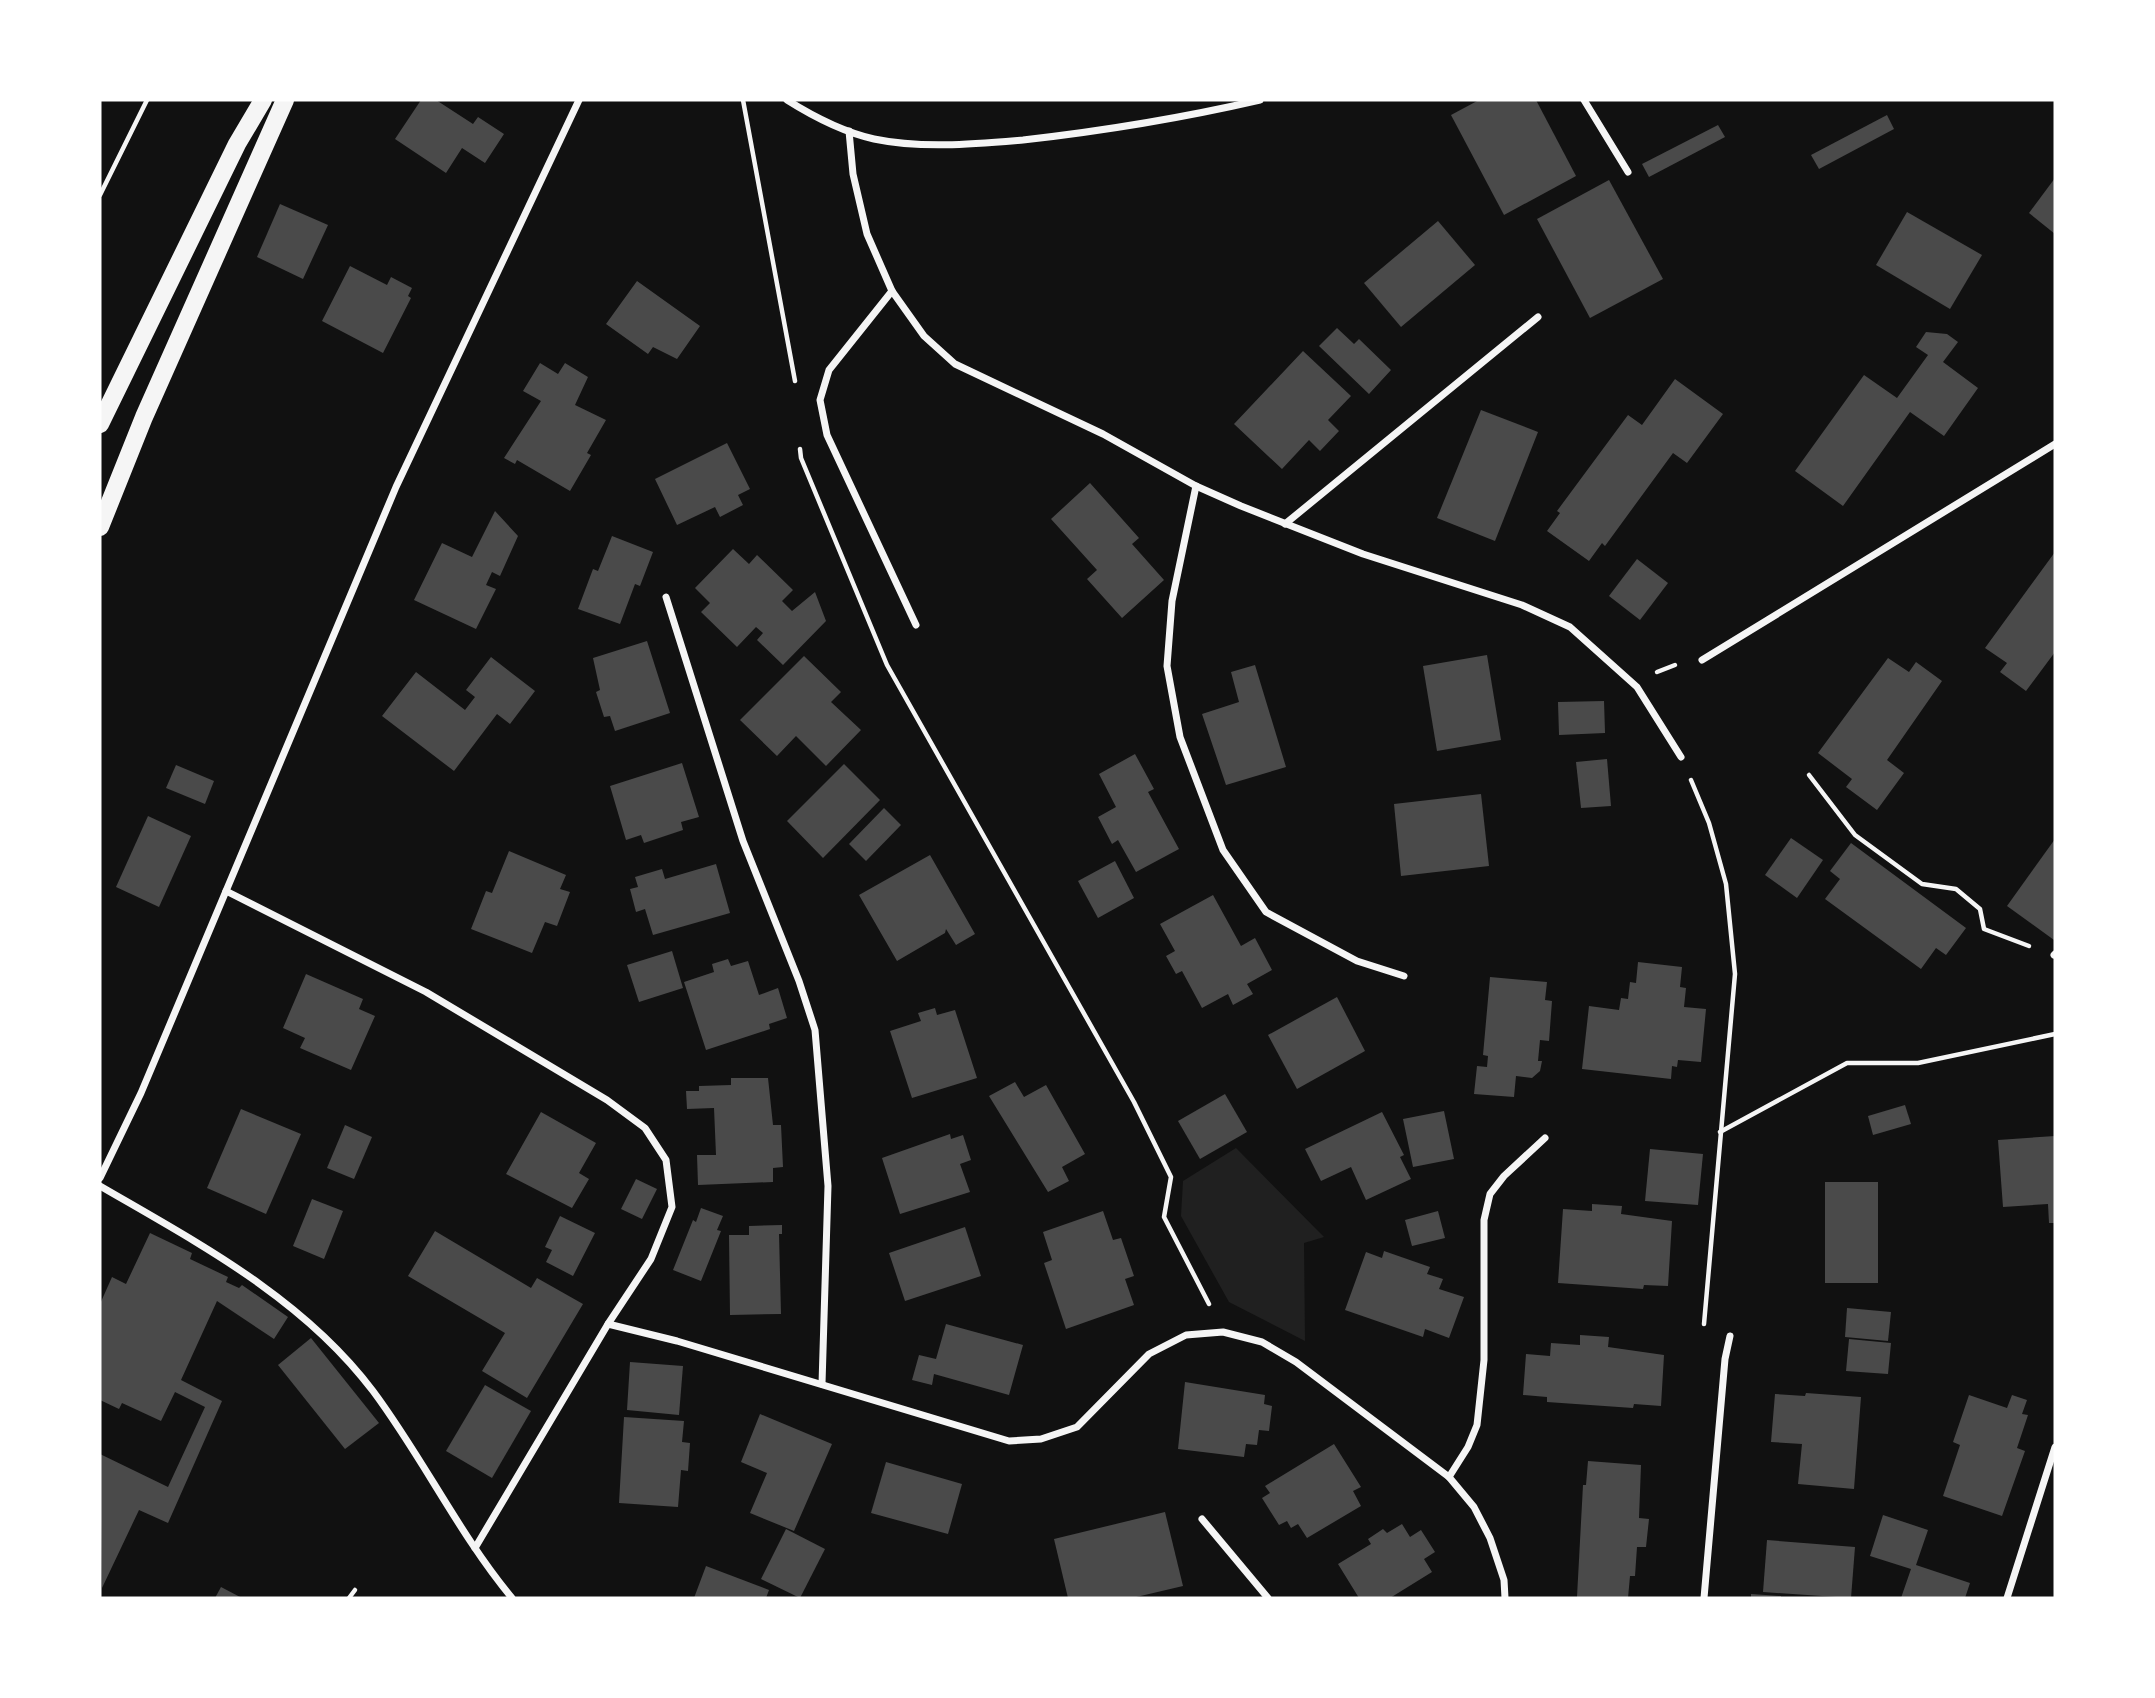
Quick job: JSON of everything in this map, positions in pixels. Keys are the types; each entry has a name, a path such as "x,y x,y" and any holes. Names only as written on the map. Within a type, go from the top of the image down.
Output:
{"main road":[{"path":"100,424 237,144 263,100"},
{"path":"100,527 144,417 285,100"}],"street":[{"path":"100,1178 141,1093 396,486 579,100"},
{"path":"787,100 849,131 875,139 972,145 1058,136 1194,115 1260,100"},
{"path":"1584,100 1628,172"},
{"path":"849,131 853,174 867,234 892,291 924,336 955,363 1103,434 1196,486 1363,554 1522,605 1570,627 1637,687 1681,757"},
{"path":"892,291 829,370 820,400 827,435 916,625"},
{"path":"1285,524 1538,317"},
{"path":"1702,660 2055,444"},
{"path":"1196,486 1171,601 1167,666 1180,737 1223,850 1266,912 1357,961 1404,976"},
{"path":"666,597 743,841 799,981 815,1030 828,1186 822,1384"},
{"path":"226,891 426,992 607,1100 645,1128 666,1160 672,1207 651,1259 608,1324 475,1548"},
{"path":"1449,1477 1468,1447 1477,1425 1483,1360 1484,1220 1490,1194 1504,1176 1545,1138"},
{"path":"100,1186 227,1262 311,1323 372,1389 404,1434 475,1548 512,1598"},
{"path":"608,1324 822,1384 1009,1441 1041,1439 1077,1427 1149,1354 1186,1335 1223,1332 1262,1342 1296,1362 1449,1477 1474,1507 1490,1538 1504,1580 1505,1598"},
{"path":"1704,1598 1725,1359 1730,1336"},
{"path":"2007,1598 2055,1447"},
{"path":"1202,1519 1268,1598"}],"path":[{"path":"100,195 147,100"},
{"path":"743,100 796,385"},
{"path":"800,446 801,458 887,665 1134,1102 1171,1177 1164,1217 1223,1332"},
{"path":"1637,687 1663,667 1702,660"},
{"path":"1681,757 1709,823 1726,884 1735,974 1703,1338"},
{"path":"1809,775 1855,835 1911,876 1922,884 1956,889 1980,909 1984,929 2055,955"},
{"path":"1720,1132 1847,1063 1918,1063 2055,1034"},
{"path":"349,1598 355,1590"}],"shaded area":[{"path":"1236,1148 1324,1237 1304,1243 1305,1341 1229,1302 1181,1216 1183,1181"}],"building":[{"path":"421,100 436,100 473,124 478,117 504,134 485,163 462,148 446,173 395,139"},
{"path":"1479,100 1536,100 1576,176 1504,215 1451,115"},
{"path":"1887,115 1894,129 1819,169 1811,155"},
{"path":"1718,125 1725,137 1649,177 1642,164"},
{"path":"2055,178 2055,234 2029,213"},
{"path":"1609,180 1663,279 1590,318 1537,219"},
{"path":"280,204 328,225 303,279 257,257"},
{"path":"1907,212 1982,255 1950,309 1876,265"},
{"path":"1438,221 1475,265 1401,327 1364,283"},
{"path":"350,266 387,285 391,277 412,288 408,296 411,298 383,353 322,321"},
{"path":"637,281 700,326 677,359 653,347 648,354 606,324"},
{"path":"1337,328 1354,344 1359,339 1391,370 1369,394 1319,346"},
{"path":"1926,332 1947,334 1958,342 1943,362 1978,388 1944,436 1910,412 1843,506 1795,471 1864,375 1897,398 1928,355 1916,347"},
{"path":"1303,351 1351,396 1328,420 1339,431 1320,451 1309,440 1282,469 1234,424"},
{"path":"540,363 558,374 565,363 588,377 575,405 606,420 587,453 591,455 570,491 517,460 515,464 504,458 541,401 523,391"},
{"path":"1675,379 1723,414 1687,463 1673,453 1605,546 1602,543 1589,561 1547,531 1560,513 1557,511 1628,415 1642,425"},
{"path":"1481,410 1538,432 1495,541 1437,518"},
{"path":"727,443 750,489 738,495 743,505 720,517 715,507 677,525 655,479"},
{"path":"1090,483 1139,538 1132,544 1164,580 1122,618 1087,579 1097,570 1051,519"},
{"path":"495,511 518,536 500,576 492,572 486,585 496,589 476,629 414,600 442,543 472,557"},
{"path":"612,536 653,552 640,586 635,584 620,624 578,609 593,569 598,571"},
{"path":"733,549 749,564 757,555 793,590 782,601 792,611 815,592 826,621 783,665 757,640 763,633 756,627 737,647 701,612 710,603 695,588"},
{"path":"2055,552 2055,652 2026,691 2000,672 2007,663 1985,648"},
{"path":"1637,559 1668,583 1640,620 1609,596"},
{"path":"647,641 670,713 615,731 610,716 604,717 596,692 600,690 593,658"},
{"path":"1487,655 1501,740 1437,751 1423,666"},
{"path":"804,656 841,692 831,702 861,730 826,766 796,736 777,756 740,720"},
{"path":"491,657 535,691 510,724 497,714 454,771 382,716 416,672 465,710 475,697 466,690"},
{"path":"1888,658 1909,672 1916,662 1942,681 1887,760 1904,773 1877,810 1846,787 1852,779 1818,753"},
{"path":"1255,665 1286,767 1226,785 1202,714 1239,702 1231,672"},
{"path":"1604,701 1605,733 1559,735 1558,702"},
{"path":"1135,754 1154,789 1148,792 1179,849 1136,872 1118,840 1112,844 1098,817 1116,807 1099,774"},
{"path":"1607,759 1611,806 1581,808 1576,762"},
{"path":"682,763 699,817 681,822 683,830 644,843 641,835 626,840 610,786"},
{"path":"844,764 880,800 823,858 787,821"},
{"path":"176,765 214,781 205,804 166,788"},
{"path":"1481,794 1489,866 1401,876 1394,804"},
{"path":"884,808 901,825 866,861 849,844"},
{"path":"148,816 191,836 159,907 116,887"},
{"path":"1791,838 1823,860 1797,898 1765,875"},
{"path":"2055,839 2055,938 2054,940 2007,906"},
{"path":"1851,843 1966,928 1946,955 1936,948 1921,969 1825,899 1840,879 1830,871"},
{"path":"509,851 566,875 560,889 570,892 557,926 545,922 532,953 471,929 486,891 492,893"},
{"path":"930,855 975,934 956,945 946,929 945,933 897,961 859,895"},
{"path":"1115,861 1134,898 1098,918 1078,881"},
{"path":"716,864 730,913 653,935 645,909 636,912 630,889 638,887 635,877 662,869 665,879"},
{"path":"1213,895 1241,946 1255,938 1272,970 1247,984 1253,994 1233,1005 1228,994 1202,1008 1182,971 1176,974 1166,956 1175,951 1160,924"},
{"path":"672,951 683,988 639,1002 627,965"},
{"path":"728,959 731,966 748,961 759,995 778,988 787,1018 769,1024 770,1029 706,1050 684,982 714,972 712,964"},
{"path":"1638,962 1682,967 1680,987 1686,988 1684,1007 1706,1009 1701,1062 1678,1060 1677,1067 1672,1066 1671,1079 1582,1069 1589,1006 1619,1010 1621,998 1628,999 1630,982 1636,983"},
{"path":"306,974 363,999 359,1009 375,1016 351,1070 300,1048 305,1038 283,1028"},
{"path":"1490,977 1547,982 1545,1000 1552,1001 1549,1041 1540,1040 1540,1071 1532,1078 1516,1076 1514,1097 1474,1094 1477,1066 1487,1067 1488,1056 1483,1055"},
{"path":"1337,997 1365,1051 1297,1089 1268,1035"},
{"path":"935,1008 937,1015 955,1010 977,1078 912,1098 890,1031 921,1021 918,1013"},
{"path":"731,1078 768,1078 773,1125 781,1125 783,1167 773,1168 773,1182 698,1185 697,1155 716,1155 714,1108 687,1109 686,1091 699,1091 699,1086 731,1085"},
{"path":"1015,1082 1024,1097 1046,1085 1085,1154 1062,1167 1069,1181 1048,1192 989,1096"},
{"path":"1225,1094 1247,1132 1200,1159 1178,1121"},
{"path":"1905,1105 1911,1124 1873,1135 1868,1116"},
{"path":"241,1109 301,1134 266,1214 207,1188"},
{"path":"1444,1111 1454,1159 1413,1167 1403,1119"},
{"path":"541,1112 596,1143 579,1173 589,1179 572,1208 506,1174"},
{"path":"1382,1112 1404,1155 1400,1157 1411,1179 1366,1200 1351,1167 1321,1181 1305,1149"},
{"path":"345,1125 372,1137 354,1179 327,1168"},
{"path":"950,1134 951,1139 963,1135 971,1160 960,1164 970,1192 900,1214 882,1158"},
{"path":"2055,1136 2055,1223 2049,1223 2048,1204 2003,1207 1998,1140"},
{"path":"1650,1149 1703,1154 1698,1205 1645,1201"},
{"path":"636,1179 657,1189 642,1219 621,1209"},
{"path":"1825,1182 1878,1182 1878,1283 1825,1283"},
{"path":"312,1199 343,1211 324,1259 293,1246"},
{"path":"1592,1204 1622,1206 1621,1214 1672,1221 1668,1286 1644,1285 1643,1289 1558,1283 1563,1209 1592,1211"},
{"path":"701,1208 723,1216 717,1230 721,1231 701,1281 673,1270 693,1220 696,1222"},
{"path":"1103,1211 1113,1240 1121,1238 1134,1276 1125,1279 1134,1305 1066,1329 1044,1263 1052,1260 1043,1232"},
{"path":"1438,1211 1445,1238 1412,1246 1405,1220"},
{"path":"560,1216 595,1233 573,1276 546,1262 552,1250 545,1247"},
{"path":"782,1225 782,1234 779,1234 781,1314 730,1315 729,1235 749,1235 749,1226"},
{"path":"965,1227 981,1276 905,1301 889,1253"},
{"path":"435,1231 531,1288 537,1278 583,1304 527,1398 482,1371 505,1333 408,1276"},
{"path":"150,1233 192,1253 190,1259 228,1277 226,1282 239,1288 242,1285 288,1317 274,1339 217,1301 181,1380 222,1401 168,1523 139,1510 102,1588 100,1454 168,1487 205,1407 175,1392 161,1421 122,1403 119,1409 100,1400 100,1304 112,1277 126,1284"},
{"path":"1384,1251 1430,1267 1427,1274 1443,1279 1439,1289 1464,1297 1449,1338 1425,1329 1423,1337 1345,1310 1366,1252 1382,1258"},
{"path":"1847,1308 1891,1312 1888,1341 1845,1337"},
{"path":"946,1324 1023,1345 1009,1395 934,1374 932,1385 912,1380 919,1355 936,1359"},
{"path":"1580,1335 1609,1337 1608,1347 1664,1355 1661,1406 1634,1404 1633,1408 1547,1402 1547,1397 1523,1395 1526,1354 1550,1356 1551,1343 1580,1345"},
{"path":"311,1338 379,1423 345,1449 278,1365"},
{"path":"1849,1339 1891,1343 1888,1374 1846,1371"},
{"path":"630,1362 683,1366 679,1415 627,1410"},
{"path":"1185,1382 1265,1395 1264,1404 1272,1406 1269,1431 1259,1430 1257,1445 1246,1444 1244,1457 1178,1449"},
{"path":"485,1385 531,1411 492,1478 446,1451"},
{"path":"1806,1393 1861,1397 1854,1489 1798,1484 1802,1444 1771,1442 1775,1394 1805,1396"},
{"path":"1969,1395 2007,1408 2012,1395 2027,1400 2022,1414 2028,1415 2017,1448 2025,1451 2002,1516 1943,1496 1960,1445 1953,1442"},
{"path":"760,1414 832,1444 794,1531 750,1513 767,1473 741,1462"},
{"path":"624,1417 684,1421 682,1442 690,1443 688,1471 681,1470 678,1507 619,1503"},
{"path":"1334,1444 1361,1487 1353,1491 1361,1506 1307,1538 1298,1524 1291,1528 1287,1521 1279,1525 1262,1498 1270,1493 1265,1486"},
{"path":"1588,1461 1641,1465 1639,1518 1649,1519 1646,1547 1637,1547 1635,1576 1630,1576 1628,1598 1577,1597 1583,1485 1586,1485"},
{"path":"886,1462 962,1484 948,1534 871,1513"},
{"path":"1165,1512 1183,1586 1132,1598 1068,1598 1054,1539"},
{"path":"1883,1515 1928,1530 1916,1565 1970,1583 1965,1598 1901,1598 1911,1569 1870,1556"},
{"path":"1402,1524 1410,1537 1421,1530 1435,1552 1424,1559 1432,1572 1390,1598 1359,1598 1338,1564 1371,1544 1368,1539 1383,1529 1387,1533"},
{"path":"786,1529 825,1549 800,1598 761,1579"},
{"path":"1767,1540 1855,1547 1851,1598 1763,1592"},
{"path":"706,1566 769,1590 766,1598 694,1598"},
{"path":"221,1587 242,1598 215,1598"},
{"path":"1751,1594 1781,1596 1781,1598 1751,1598"}]}
